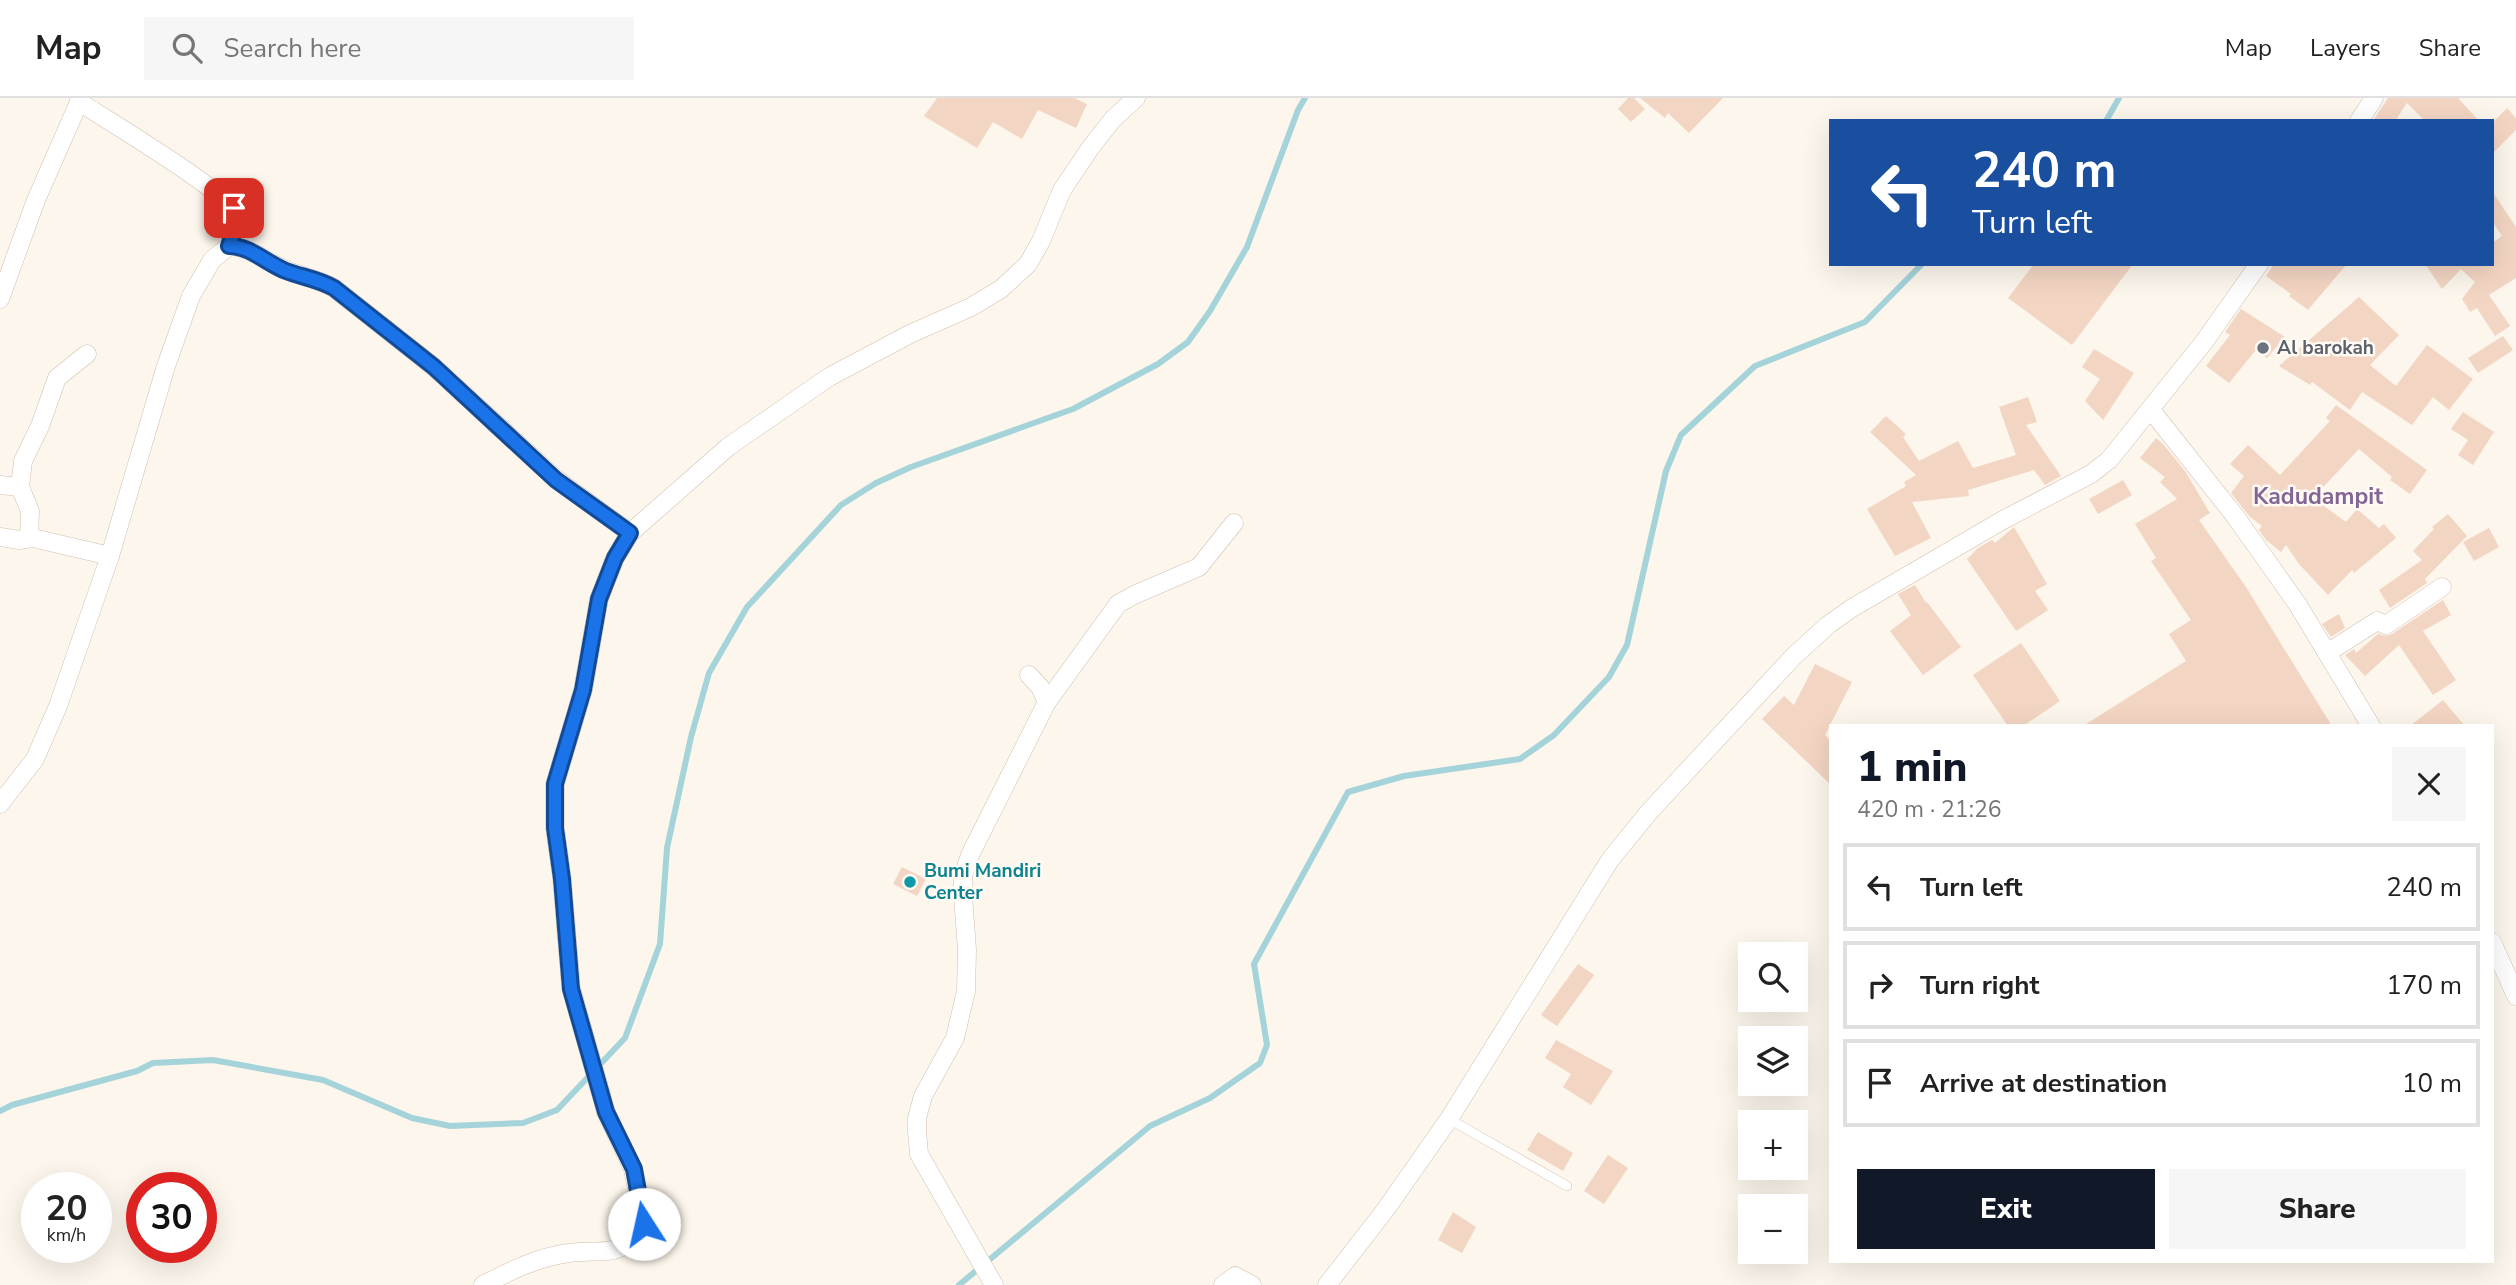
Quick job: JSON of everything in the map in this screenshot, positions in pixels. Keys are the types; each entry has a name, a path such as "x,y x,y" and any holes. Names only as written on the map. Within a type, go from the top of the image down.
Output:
{"street":[{"path":"483,1285 522,1265 569,1253 609,1252 633,1242 644,1224 634,1169 606,1112 571,989 555,828 555,784 583,690 599,599 615,558 630,533 729,447 829,377 910,334 971,307 1001,289 1028,264 1041,241 1062,190 1091,147 1113,119 1136,98"},
{"path":"2360,119 2374,98"},
{"path":"0,804 36,760 58,706 110,556 166,366 191,296 212,260 229,246 237,215 234,208 212,189 84,105 80,99"},
{"path":"0,299 36,200 80,99"},
{"path":"229,246 243,247 281,269 321,280 334,288 434,367 556,480 630,533"},
{"path":"1327,1285 1386,1209 1449,1119 1556,943 1610,860 1648,812 1794,656 1828,625 1852,608 2003,520 2091,474 2109,460 2204,342 2258,266"},
{"path":"29,538 30,511 20,487 23,461 40,426 57,377 86,354"},
{"path":"2151,410 2235,516 2298,605 2370,724"},
{"path":"0,485 20,487"},
{"path":"992,1282 919,1154 917,1118 923,1096 955,1038 966,991 963,876 970,855 1047,702 1118,604 1134,594 1199,567 1234,523"},
{"path":"0,537 19,540 29,538 110,556"},
{"path":"2327,653 2377,621 2386,625 2442,587"},
{"path":"1029,675 1040,687 1047,702"},
{"path":"2494,947 2516,996"},
{"path":"1223,1285 1235,1276 1252,1285"}],"lane":[{"path":"1449,1119 1567,1186"}],"building":[{"path":"937,98 1074,98 1087,104 1076,128 1038,110 1022,139 993,122 977,148 924,116"},
{"path":"1628,98 1634,98 1645,109 1631,122 1618,109"},
{"path":"1640,98 1723,98 1689,133 1668,113 1665,118"},
{"path":"2388,98 2458,98 2477,119 2423,119 2407,103 2396,119 2374,119"},
{"path":"2507,108 2516,118 2516,130 2494,152 2494,121"},
{"path":"2494,194 2516,227 2516,278 2489,295 2510,326 2495,336 2477,308 2470,312 2462,299 2475,282 2461,269 2442,289 2426,266 2494,266 2494,242 2502,236 2494,224"},
{"path":"2032,266 2131,266 2072,345 2008,298"},
{"path":"2273,266 2345,266 2308,310 2266,276"},
{"path":"2359,297 2399,335 2370,365 2396,386 2427,345 2473,379 2449,410 2433,397 2412,425 2362,392 2350,410 2312,382 2310,385 2279,366"},
{"path":"2241,309 2285,337 2267,358 2255,351 2229,383 2206,366 2230,335 2225,332"},
{"path":"2503,336 2513,350 2478,373 2468,358"},
{"path":"2094,349 2134,373 2103,420 2085,401 2100,379 2082,367"},
{"path":"2028,397 2037,422 2026,425 2061,476 2045,485 2034,470 1968,490 1969,496 1912,502 1931,538 1895,556 1867,509 1906,486 1904,482 1916,475 1870,432 1886,416 1906,434 1903,437 1919,461 1958,441 1973,468 2016,455 1999,407"},
{"path":"2336,405 2427,470 2410,494 2390,480 2392,477 2359,449 2313,498 2346,522 2357,509 2379,528 2384,524 2396,538 2354,573 2352,570 2328,595 2299,564 2286,545 2281,552 2266,540 2259,530 2262,526 2249,516 2231,493 2244,476 2230,464 2248,445 2280,475 2330,421 2326,418"},
{"path":"2463,412 2494,432 2473,465 2458,455 2468,440 2451,429"},
{"path":"2156,438 2185,471 2210,513 2199,520 2246,587 2331,724 2086,724 2186,661 2169,634 2191,620 2151,561 2156,558 2135,524 2177,499 2160,482 2165,477 2140,458"},
{"path":"2123,480 2132,495 2098,514 2089,499"},
{"path":"2448,514 2467,536 2425,579 2427,583 2390,608 2379,590 2422,560 2413,551 2434,529 2432,527"},
{"path":"2014,527 2047,584 2035,591 2048,610 2016,631 1967,559 1978,548 1992,540 1995,543"},
{"path":"2489,528 2499,547 2474,561 2463,542"},
{"path":"1915,585 1961,647 1923,675 1890,631 1911,615 1898,594"},
{"path":"2443,600 2451,615 2423,631 2456,680 2433,695 2399,645 2365,676 2345,655 2354,649 2356,653 2378,634 2392,634"},
{"path":"2339,614 2345,628 2331,637 2322,624"},
{"path":"2021,643 2060,701 2026,724 2007,724 1973,675"},
{"path":"1815,664 1852,682 1825,735 1829,739 1829,783 1762,719 1784,696 1794,705"},
{"path":"2443,700 2463,724 2413,724"},
{"name":"Bumi Mandiri Center","path":"902,867 926,879 917,896 893,884"},
{"path":"1578,964 1594,975 1557,1026 1541,1015"},
{"path":"1556,1040 1613,1071 1591,1105 1563,1087 1571,1074 1545,1058"},
{"path":"1538,1132 1573,1153 1563,1171 1527,1150"},
{"path":"1608,1155 1628,1168 1604,1204 1584,1191"},
{"path":"1453,1212 1476,1227 1462,1253 1438,1240"}],"waterway":[{"path":"0,1111 12,1105 137,1071 153,1063 213,1060 323,1080 412,1118 450,1126 523,1123 557,1110 625,1038 660,944 667,848 691,737 709,673 747,607 841,505 876,483 911,467 1073,409 1158,364 1188,342 1210,311 1247,247 1298,110 1305,98"},
{"path":"2107,119 2119,98"},
{"path":"959,1285 1150,1126 1210,1098 1260,1063 1267,1045 1254,964 1348,792 1404,776 1520,759 1554,735 1609,677 1627,645 1666,471 1681,435 1755,366 1865,322 1920,266"}],"place":[{"name":"Al barokah","path":"2263,348"},
{"name":"Bumi Mandiri Center","path":"910,882"}],"district":[{"name":"Kadudampit","path":"2318,496"}],"route":[{"path":"234,208 237,215 229,246 243,247 281,269 321,280 334,288 434,367 556,480 630,533 615,558 599,599 583,690 555,784 555,828 571,989 606,1112 634,1169 644,1224"}]}
